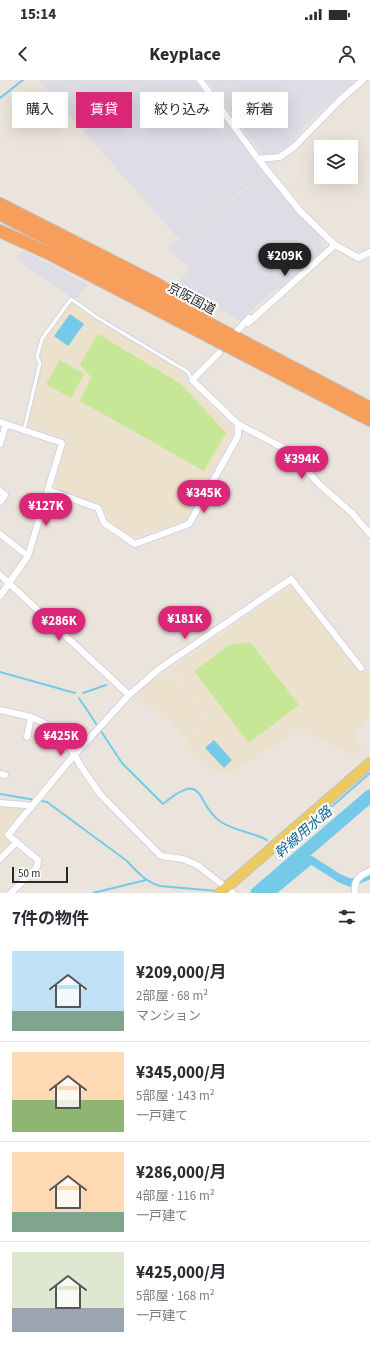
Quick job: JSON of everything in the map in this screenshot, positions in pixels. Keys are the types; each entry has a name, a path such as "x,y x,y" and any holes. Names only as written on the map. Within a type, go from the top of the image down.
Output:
{"highway":[{"path":"0,204 155,283 237,331 267,354"},
{"name":"京阪国道","path":"0,214 56,242 370,408"},
{"name":"京阪国道","path":"0,232 50,254 221,348 370,420"}],"main road":[{"path":"226,891 370,763"}],"street":[{"path":"200,80 258,159 300,211 335,245 359,258 370,252"},
{"path":"258,159 280,157 294,147 340,100 363,80"},
{"path":"248,323 335,245"},
{"path":"237,331 274,294 281,292"},
{"path":"191,378 221,348"},
{"path":"191,378 221,348"},
{"path":"191,378 238,424 289,451 315,481 352,514 370,534"},
{"path":"0,444 3,423 62,443 28,556 0,596"},
{"path":"48,490 98,508 104,523 135,544 189,524 238,436 238,424"},
{"path":"0,491 6,495 0,502"},
{"path":"0,534 28,556"},
{"path":"0,575 129,695"},
{"path":"11,893 37,867 38,860 8,834 75,754 129,695 159,669 291,579 361,668"},
{"path":"0,710 31,717 42,722 58,733 75,754 80,765 100,794 161,856 183,859 197,865 226,891"},
{"path":"27,737 31,717"},
{"path":"0,803 26,805 31,807"},
{"path":"0,859 17,842"},
{"path":"355,893 355,881 361,874 370,871"}],"lane":[{"path":"24,430 40,363 37,357 42,339 71,299 98,318 188,372 191,378"}],"shaded area":[{"path":"38,80 194,80 203,92 140,92 140,128 224,128 224,119 265,172 179,239 81,128 132,128 132,92 76,92 76,123 68,114 68,92 49,92"},
{"path":"207,80 356,80 307,123 288,146 277,153 264,154 260,151 243,128 288,128 288,92 232,92 232,113 224,103 224,92 216,92"},
{"path":"265,174 318,233 323,250 281,288 274,290 240,321 177,285 190,268 167,249"},
{"path":"22,250 87,284 75,300 16,259"},
{"path":"73,303 187,375 186,382 232,427 233,432 186,520 133,538 110,523 100,508 59,492 56,488 56,479 68,439 27,425 42,363 39,355 44,339 69,304"},
{"path":"291,585 362,672 370,671 370,717 352,735 363,747 354,755 307,734 301,728 231,773 219,774 184,740 207,716 172,669"},
{"path":"171,670 206,716 185,737 140,696 139,691 155,676 163,677"},
{"path":"0,805 25,807 3,836 11,843 0,853"}],"green space":[{"path":"98,334 181,384 226,433 204,471 80,401 91,377 80,364"},
{"path":"60,360 84,374 71,398 46,384"},
{"path":"250,642 299,705 249,743 194,671 229,645"}],"water":[{"path":"70,314 84,324 68,346 54,336"},
{"path":"214,740 232,760 224,768 205,748"}],"waterway":[{"path":"0,98 23,80"},
{"path":"0,672 75,693"},
{"path":"83,693 106,685"},
{"path":"79,698 122,763 163,804 187,789 194,789 213,815 221,822 267,840"},
{"path":"280,852 370,773"},
{"path":"0,794 47,802 127,861 150,882 160,886 217,891"},
{"name":"幹線用水路","path":"257,893 370,796"},
{"path":"271,893 311,860 339,878 351,883 370,875"},
{"path":"93,893 146,880"}]}
